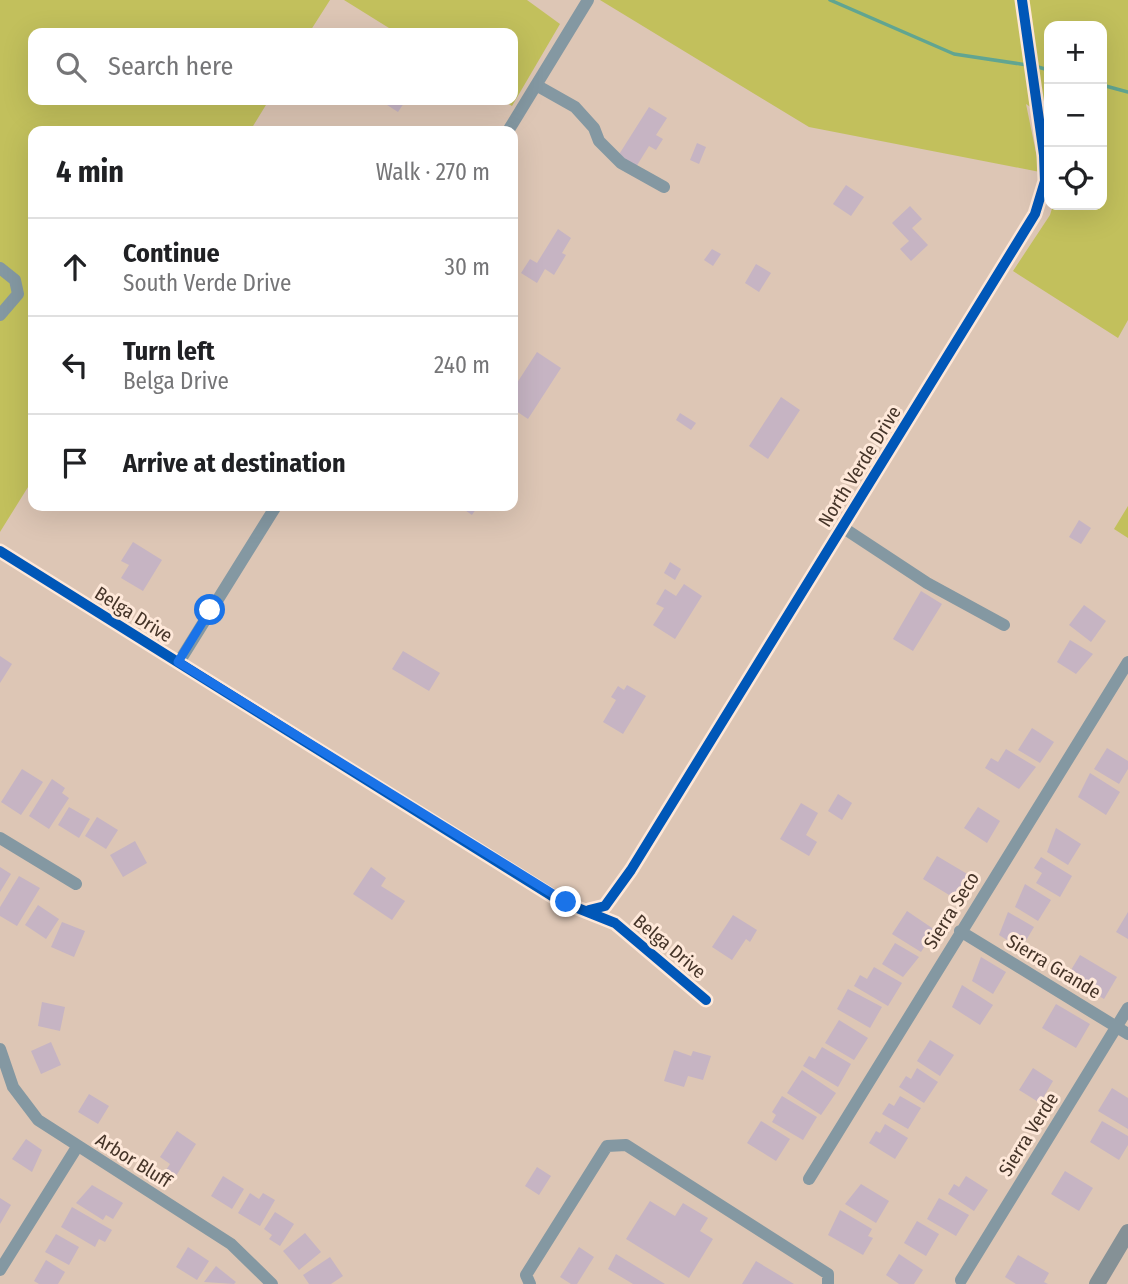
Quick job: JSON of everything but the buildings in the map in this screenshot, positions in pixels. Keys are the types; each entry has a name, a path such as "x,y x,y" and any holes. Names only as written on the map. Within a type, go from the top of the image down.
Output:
{"main road":[{"path":"1097,1284 1128,1232"}],"street":[{"path":"511,126 588,0"},
{"name":"North Verde Drive","path":"589,910 605,906 631,870 1035,214 1045,181 1040,123 1022,0"},
{"path":"536,85 575,107 594,128 599,141 621,163 664,187"},
{"path":"0,268 15,280 18,294 0,315"},
{"path":"178,662 273,511"},
{"path":"842,527 927,583 1004,625"},
{"name":"Belga Drive","path":"0,551 560,901 589,910 615,923 706,1000"},
{"name":"Sierra Seco","path":"809,1179 1128,662"},
{"path":"0,838 76,884"},
{"name":"Sierra Grande","path":"960,931 1122,1030"},
{"name":"Sierra Verde","path":"961,1279 1122,1030 1128,1008"},
{"name":"Arbor Bluff","path":"0,1049 13,1087 29,1110 48,1128 231,1244 272,1284"},
{"path":"530,1284 526,1276 607,1146 626,1145 828,1274 828,1284"},
{"path":"0,1270 77,1147"}],"shaded area":[{"path":"0,0 330,0 312,28 28,28 28,105 266,105 253,126 28,126 28,487 0,532"},
{"path":"344,0 527,0 560,24 518,96 518,28 389,28"},
{"path":"600,0 1128,0 1128,320 1118,338 1013,271 1052,210 1107,210 1107,21 1044,21 1044,117 1026,104 1040,172 809,127"},
{"path":"1128,506 1128,538 1114,529"}],"waterway":[{"path":"830,0 954,54 1027,65"},
{"path":"1034,66 1044,69"},
{"path":"1107,86 1128,92"}],"cycle path":[{"path":"589,910 605,906 631,870 1035,214 1045,181 1044,155 1022,0"},
{"path":"0,551 560,901 615,923 706,1000"}],"route":[{"path":"210,610 178,662 560,901 566,902"}]}
